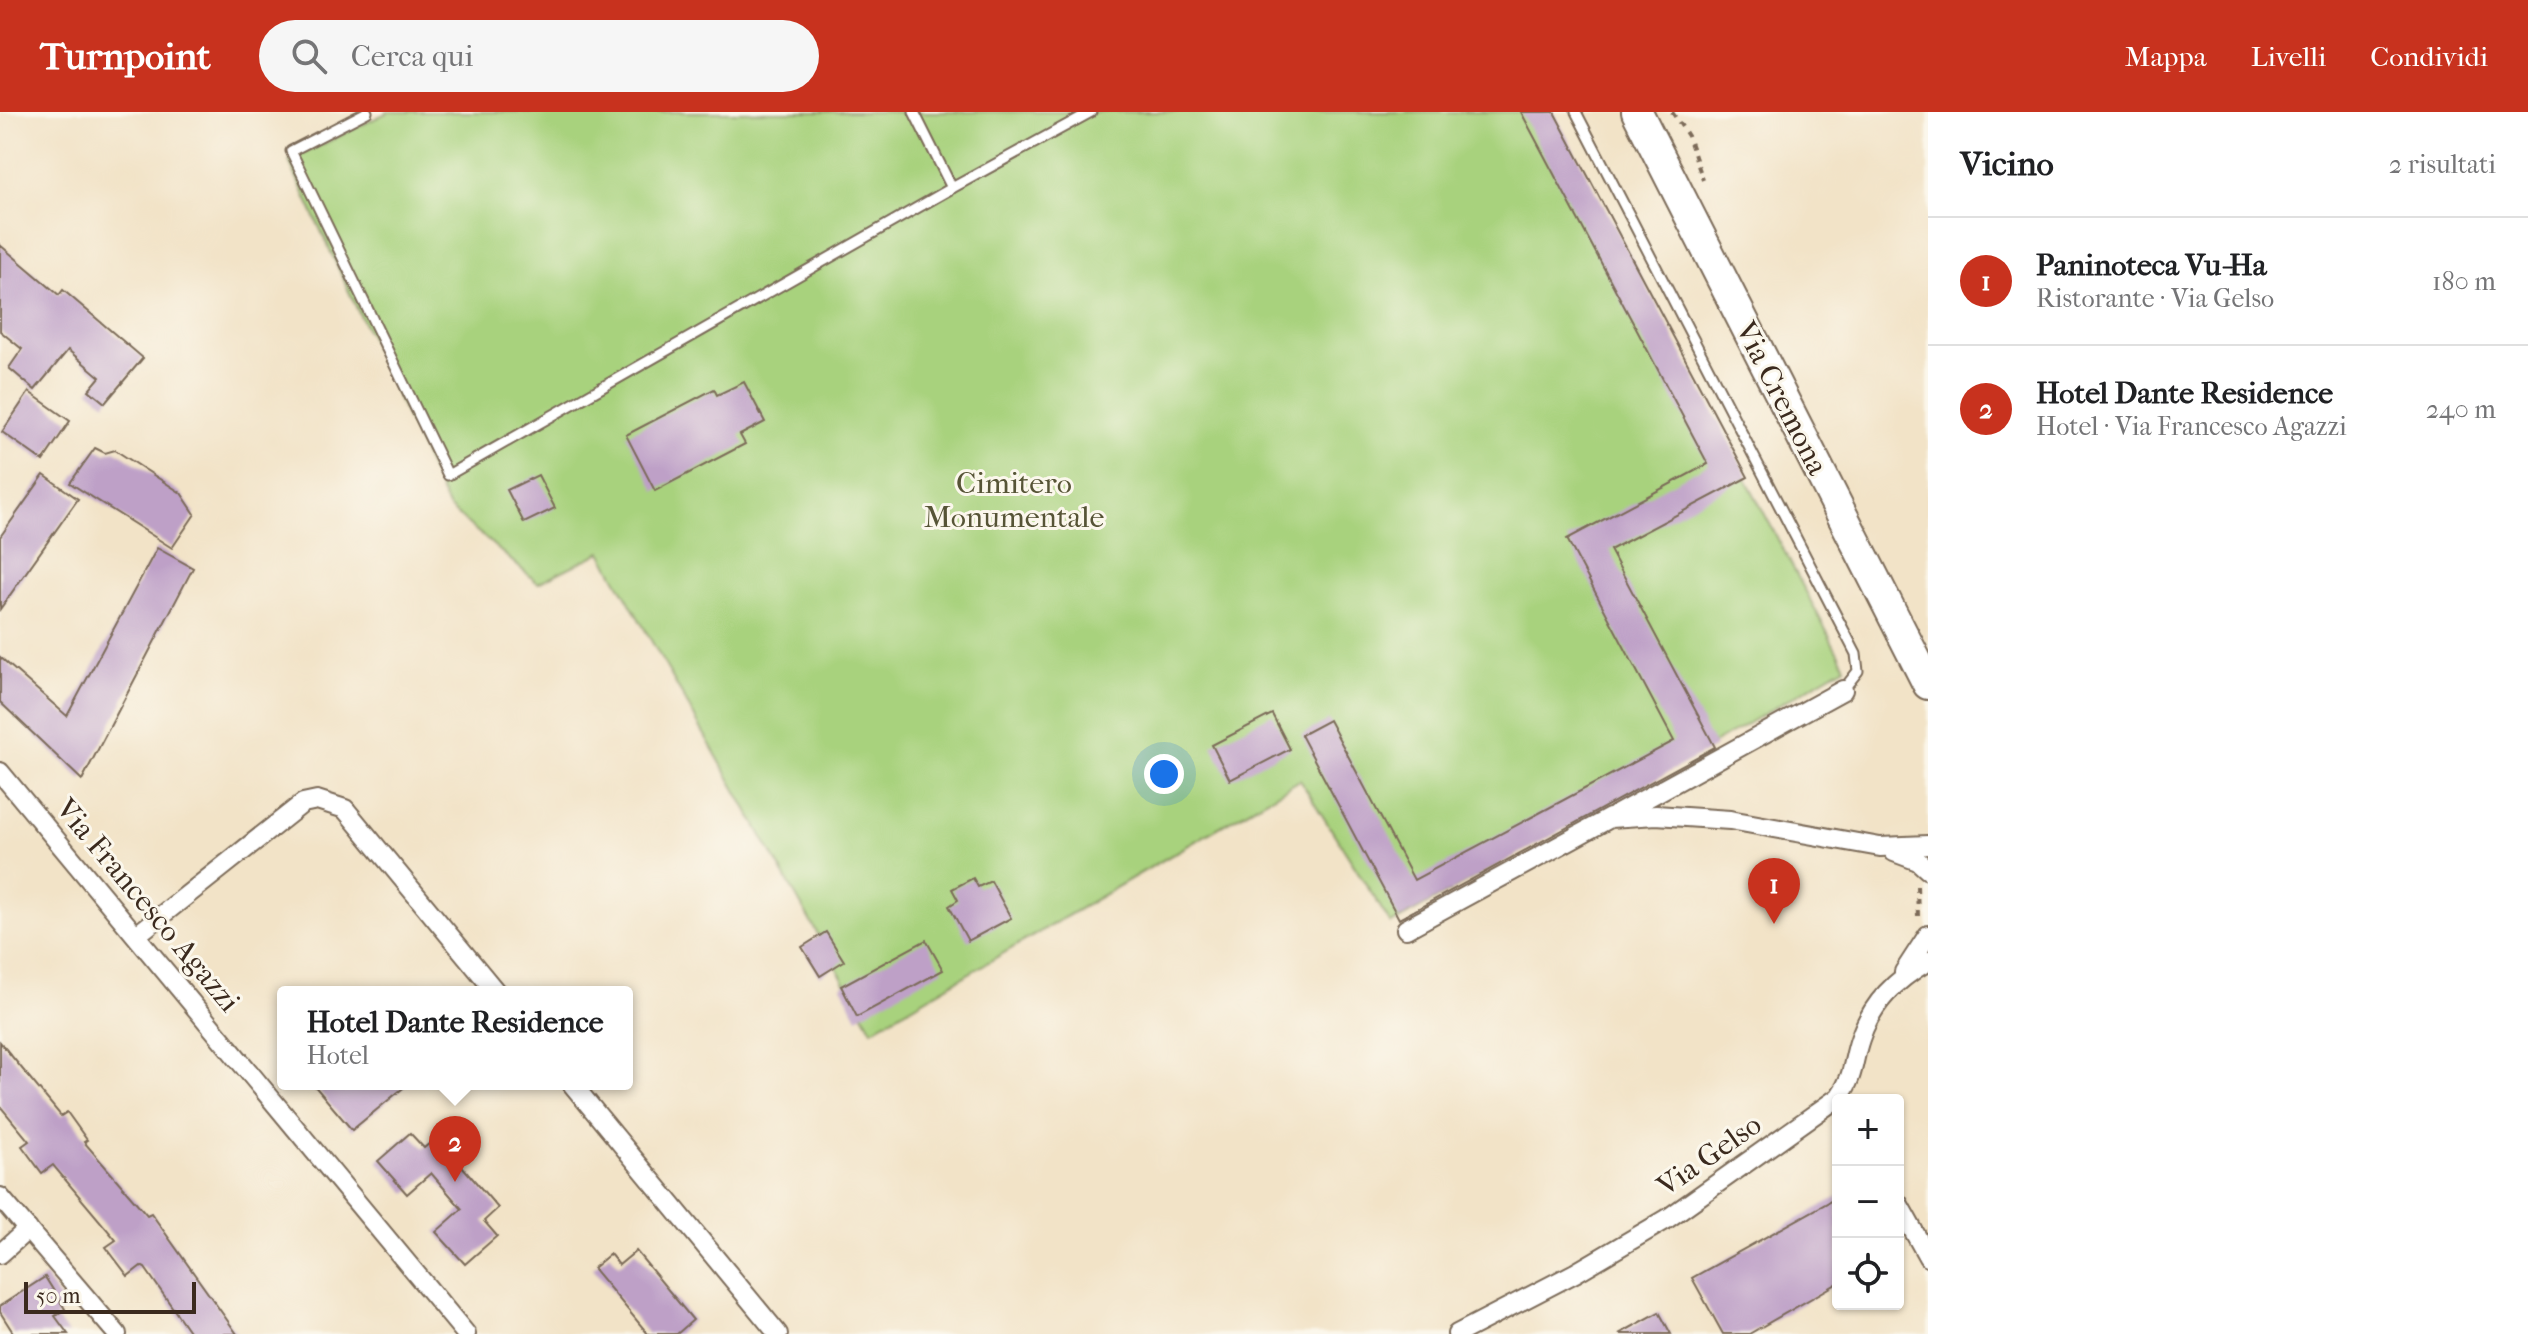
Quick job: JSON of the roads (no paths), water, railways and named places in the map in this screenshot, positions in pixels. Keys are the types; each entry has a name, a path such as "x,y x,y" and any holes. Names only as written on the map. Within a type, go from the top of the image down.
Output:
{"main road":[{"name":"Via Cremona","path":"1637,112 1928,684"}],"street":[{"path":"1406,929 1843,690"},
{"name":"Via Francesco Agazzi","path":"0,772 138,934 466,1334"},
{"path":"138,934 303,803 317,800 345,809 491,986"},
{"path":"1610,818 1656,815 1730,820 1880,847 1918,861 1922,876"},
{"path":"1880,847 1928,845"},
{"name":"Via Gelso","path":"1842,1094 1855,1069 1859,1040 1879,1001 1927,946"},
{"path":"577,1090 778,1334"},
{"name":"Via Gelso","path":"1457,1334 1575,1273 1667,1219 1832,1104"},
{"path":"0,1197 117,1334"},
{"path":"1904,1214 1928,1257"},
{"path":"0,1254 28,1229"}],"lane":[{"path":"367,112 291,151 448,475 1091,112"},
{"path":"914,112 952,188"},
{"path":"1576,112 1856,654 1858,671 1843,690"}],"place":[{"name":"Paninoteca Vu-Ha","path":"1774,924"},
{"name":"Hotel Dante Residence","path":"455,1182"}],"park label":[{"name":"Cimitero Monumentale","path":"1014,500"}]}
